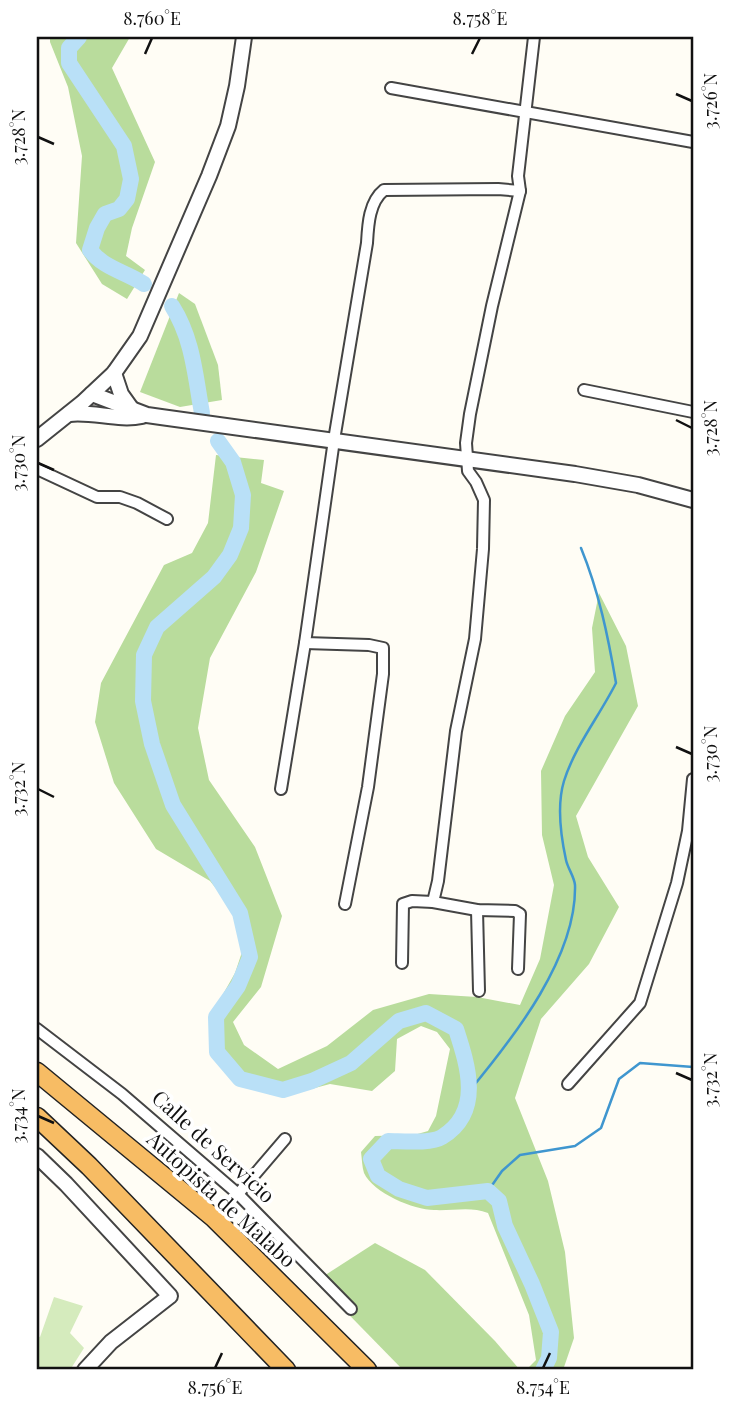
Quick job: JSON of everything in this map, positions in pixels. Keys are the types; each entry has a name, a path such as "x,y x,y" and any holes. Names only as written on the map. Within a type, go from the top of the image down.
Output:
{"highway":[{"name":"Autopista de Malabo","path":"37,1072 214,1219 367,1370"},
{"path":"37,1117 89,1166 286,1370"}],"street":[{"path":"37,439 87,399 114,373 140,336 217,158 233,106 244,37"},
{"path":"433,902 438,881 456,731 475,639 483,549 484,500 468,471 466,459 470,414 482,350 520,191 518,177 534,37"},
{"path":"391,88 693,142"},
{"path":"281,789 367,243 368,220 379,194 384,190 520,191"},
{"path":"114,373 121,394 131,408"},
{"path":"584,390 693,412"},
{"path":"87,399 131,408 147,415 638,485 693,500"},
{"path":"87,399 109,415"},
{"path":"68,414 93,412 137,417 147,415"},
{"path":"37,470 97,497 120,497 137,503 167,519"},
{"path":"305,643 383,648 383,674 368,787 345,904"},
{"path":"568,1084 640,1003 677,883 688,831 693,779"},
{"path":"402,963 402,904 412,901 433,902 477,910 515,911 520,915 518,969"},
{"path":"477,910 479,991"},
{"name":"Calle de Servicio","path":"37,1029 122,1094 238,1194 351,1309"},
{"path":"238,1194 285,1139"},
{"path":"37,1156 170,1296 111,1342 85,1370"}],"green space":[{"path":"50,37 130,37 112,68 155,162 132,228 126,256 145,270 127,299 102,284 76,243 82,156 68,87"},
{"path":"179,293 195,304 218,365 222,400 180,407 140,392"},
{"path":"216,455 264,460 261,483 284,491 256,572 210,658 198,728 209,780 255,847 282,916 261,987 233,1022 244,1045 278,1069 327,1046 373,1010 429,994 477,997 520,1005 540,959 554,885 542,835 541,771 565,716 595,672 592,628 599,593 626,646 638,706 576,816 588,857 619,907 589,964 541,1019 515,1098 548,1181 565,1252 574,1338 563,1370 526,1370 536,1360 529,1315 488,1213 416,1207 385,1193 364,1173 361,1152 375,1136 414,1135 428,1131 436,1116 450,1049 437,1032 421,1026 397,1039 395,1071 372,1091 330,1084 296,1093 272,1095 242,1085 211,1056 209,1019 235,973 245,943 236,913 210,881 156,849 114,783 95,722 101,683 164,565 192,553 208,523"},
{"path":"375,1243 425,1270 520,1370 403,1370 316,1281"},
{"path":"54,1297 83,1306 70,1333 84,1348 70,1370 37,1370 37,1336 40,1337"}],"waterway":[{"path":"79,37 69,48 69,63 124,146 131,179 127,199 119,209 105,214 90,250 108,266 144,284"},
{"path":"172,306 189,344 202,413"},
{"path":"218,441 233,462 243,495 241,528 230,555 214,577 157,627 144,655 143,701 152,744 173,805 240,913 250,957 238,986 216,1017 217,1052 240,1079 283,1090 312,1081 351,1063 399,1021 426,1013 456,1029 468,1073 468,1102 463,1115 455,1127 442,1137 424,1141 388,1141 371,1159 378,1176 399,1189 427,1198 488,1191 499,1201 505,1226 551,1332 549,1358 543,1370"},
{"path":"471,1089 506,1045 540,994 566,940 573,912 575,885 567,863 560,820 562,790 575,755 616,683 602,614 581,548"},
{"path":"693,956 693,963"},
{"path":"488,1191 502,1171 520,1155 575,1146 601,1128 619,1079 640,1063 693,1067"}]}
